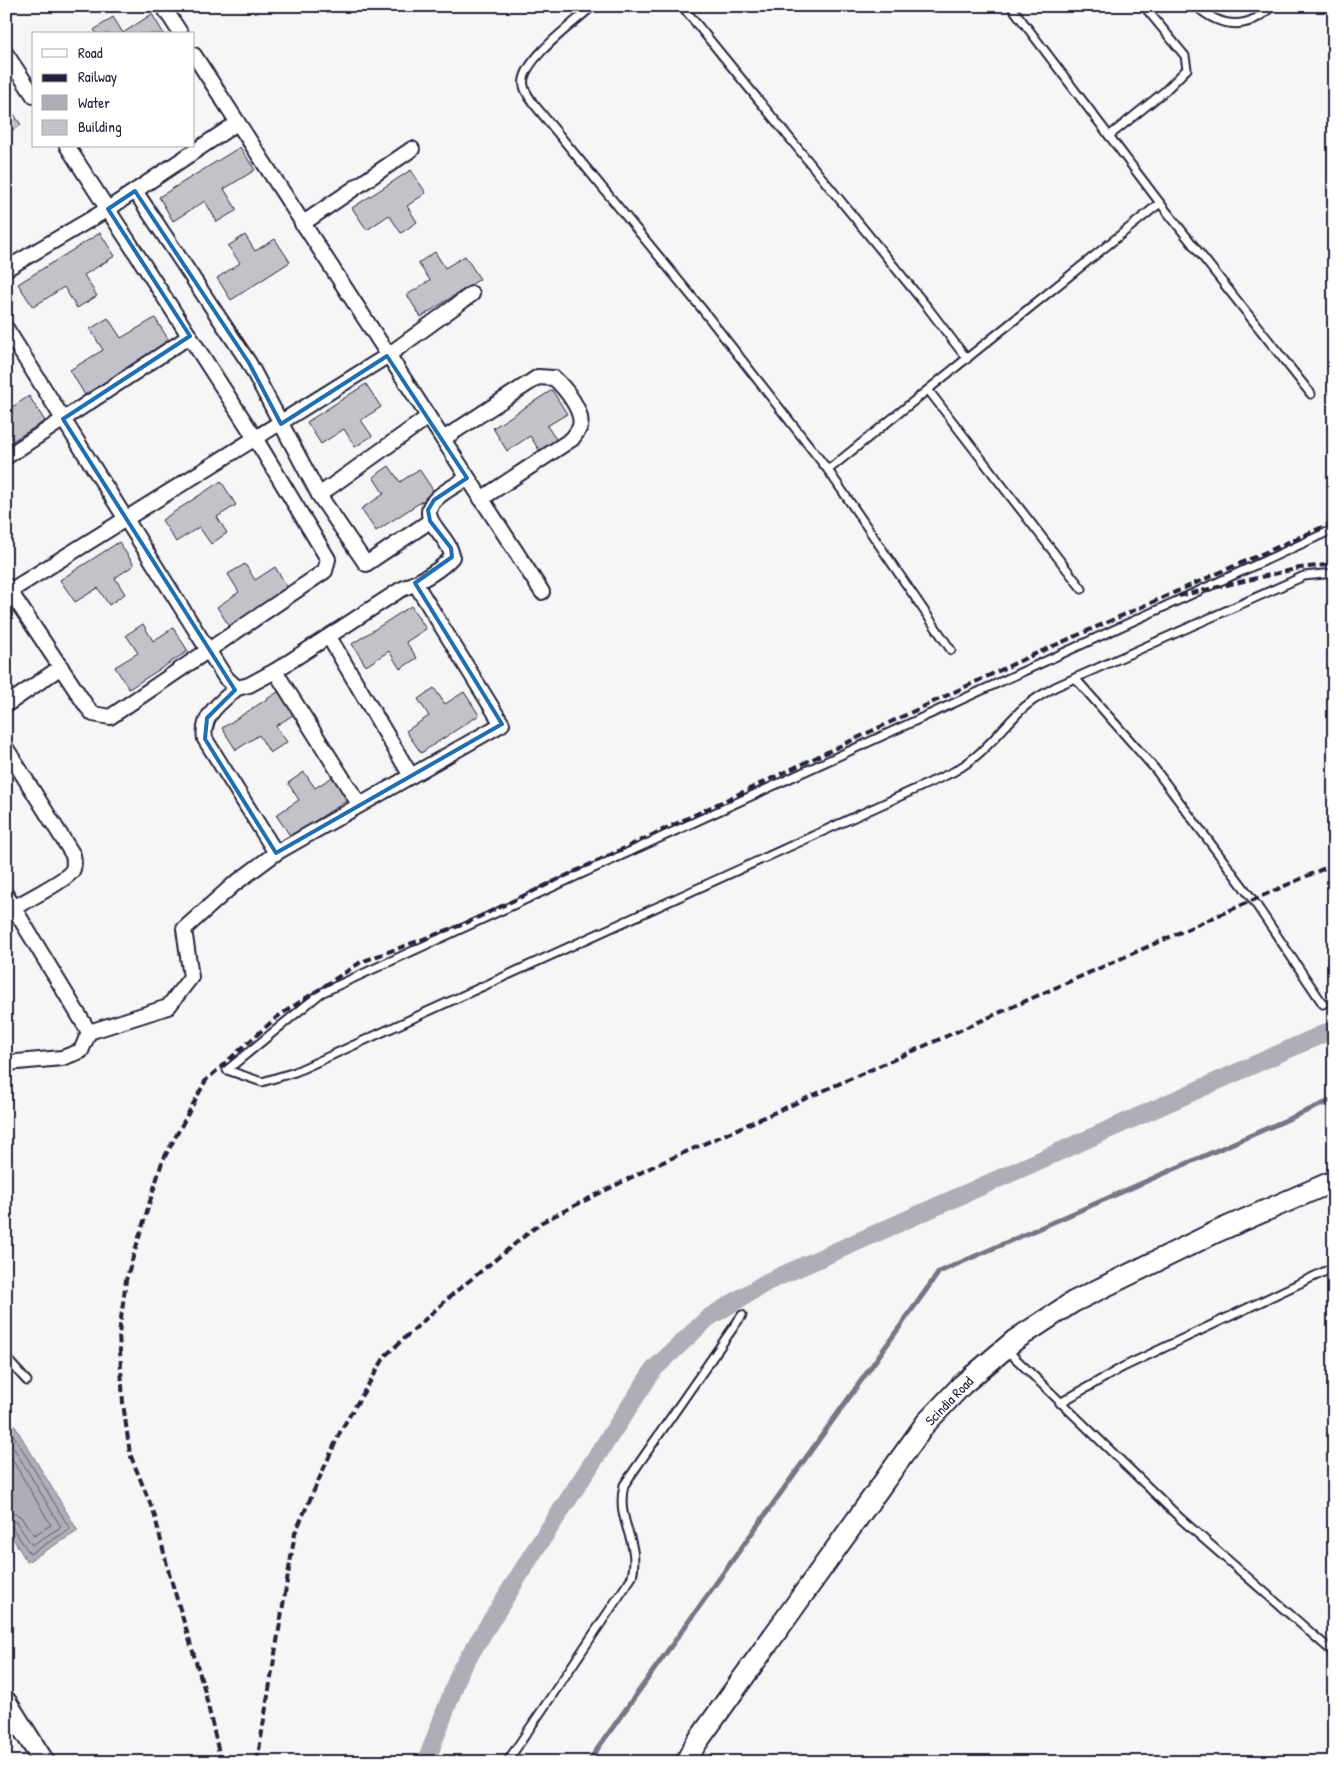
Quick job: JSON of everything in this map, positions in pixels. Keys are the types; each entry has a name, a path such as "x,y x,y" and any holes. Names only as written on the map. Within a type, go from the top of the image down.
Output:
{"main road":[{"name":"Scindia Road","path":"686,1762 695,1745 921,1432 962,1385 1015,1340 1073,1302 1216,1232 1334,1181"},
{"path":"699,1762 885,1498 952,1410 1013,1356 1073,1315 1172,1266 1334,1195"},
{"path":"6,1702 44,1762"},
{"path":"6,1721 32,1762"}],"street":[{"path":"163,6 179,32"},
{"path":"6,54 32,93"},
{"path":"195,57 387,356 542,592"},
{"path":"6,269 108,209 237,123"},
{"path":"68,148 255,438 328,560 325,571 110,717 93,714 8,588 125,519 255,438 281,424 387,356 472,294"},
{"path":"302,224 412,148"},
{"path":"135,190 249,363 319,495 366,564 430,521"},
{"path":"6,328 225,677 237,688"},
{"path":"6,457 190,336"},
{"path":"443,439 538,377 554,378 572,400 581,419 580,427 572,439 481,499"},
{"path":"319,495 428,417"},
{"path":"276,853 205,739 204,730 207,718 237,688 249,685 275,671 400,590 415,583 446,563 452,556 451,548 430,521 428,510 434,500 468,478"},
{"path":"6,1063 62,1058 81,1051 89,1032 168,1007 191,977 184,929 233,885 276,853 502,724 415,583"},
{"path":"329,637 411,776"},
{"path":"6,705 61,667"},
{"path":"275,671 359,804"},
{"path":"6,748 73,855 74,862 72,871 63,878 9,904 89,1032"}],"lane":[{"path":"593,6 534,58 525,71 523,85 533,104 702,309 828,470 951,650"},
{"path":"682,6 928,308 967,359"},
{"path":"1011,6 1160,203 1311,394"},
{"path":"1109,136 1165,91 1187,69 1185,56 1144,6"},
{"path":"1196,6 1212,20 1226,24 1240,24 1253,20 1272,6"},
{"path":"828,470 882,425 929,391 1160,203"},
{"path":"929,391 1082,590"},
{"path":"1334,529 321,993 227,1070 262,1082 295,1072 953,772 972,761 1035,699 1076,678 1304,576 1334,573"},
{"path":"1076,678 1155,769 1254,900 1323,1004"},
{"path":"1060,1403 1123,1366 1334,1268"},
{"path":"507,1762 632,1577 635,1552 623,1515 621,1499 624,1485 742,1315"},
{"path":"1013,1356 1180,1519 1334,1653"},
{"path":"6,1358 27,1381"}],"highlighted area":[{"path":"135,191 249,363 281,424 387,356 467,478 434,500 428,510 430,521 451,548 452,557 415,583 502,724 276,853 205,739 207,718 235,690 63,419 190,336 108,209"}],"water":[{"path":"7,1413 78,1531 27,1562 6,1527"}],"building":[{"path":"152,14 163,32 125,32"},
{"path":"113,17 122,32 96,32 94,30"},
{"path":"6,102 21,125 6,134"},
{"path":"240,147 255,170 224,189 237,210 217,222 205,201 173,221 159,197"},
{"path":"411,170 426,193 407,206 417,222 401,233 389,215 367,230 352,208"},
{"path":"100,233 115,256 84,275 97,296 77,308 64,287 33,307 18,284"},
{"path":"245,235 255,251 275,239 290,262 231,300 217,278 240,263 228,246"},
{"path":"435,252 445,268 465,256 480,279 421,317 407,295 430,280 418,263"},
{"path":"108,318 121,338 155,318 170,342 85,395 70,370 103,350 90,329"},
{"path":"366,384 381,407 361,420 372,436 355,447 344,429 321,444 307,422"},
{"path":"552,390 567,414 547,426 558,442 541,453 530,436 507,451 493,428"},
{"path":"29,396 45,421 6,445 6,411"},
{"path":"389,466 400,482 419,469 435,493 376,531 361,509 384,494 373,477"},
{"path":"221,481 236,505 217,517 227,533 211,544 199,527 176,542 162,520"},
{"path":"119,542 134,565 115,578 125,594 109,605 98,588 75,602 60,580"},
{"path":"245,564 255,580 275,567 290,591 231,629 217,607 239,592 228,574"},
{"path":"411,606 426,629 406,642 417,658 400,669 389,651 366,666 352,644"},
{"path":"143,624 153,641 173,628 188,651 129,689 115,667 138,653 126,635"},
{"path":"434,688 445,704 464,692 479,715 421,753 406,731 429,716 418,699"},
{"path":"281,690 296,713 276,726 287,742 270,753 259,735 236,750 222,728"},
{"path":"304,772 315,788 334,776 349,799 291,837 276,815 299,800 288,783"}],"waterway":[{"path":"426,1762 461,1669 533,1553 654,1369 708,1318 767,1282 1334,1029"},
{"path":"588,1762 939,1272 1334,1099"}],"railway":[{"path":"221,1762 204,1688 169,1573 154,1513 130,1454 123,1403 119,1334 126,1280 162,1162 206,1080 277,1017 361,962 464,924 1026,658 1334,522"},
{"path":"1179,596 1300,568 1334,564"},
{"path":"257,1762 295,1533 341,1430 386,1355 454,1293 542,1222 654,1166 1334,864"}]}
